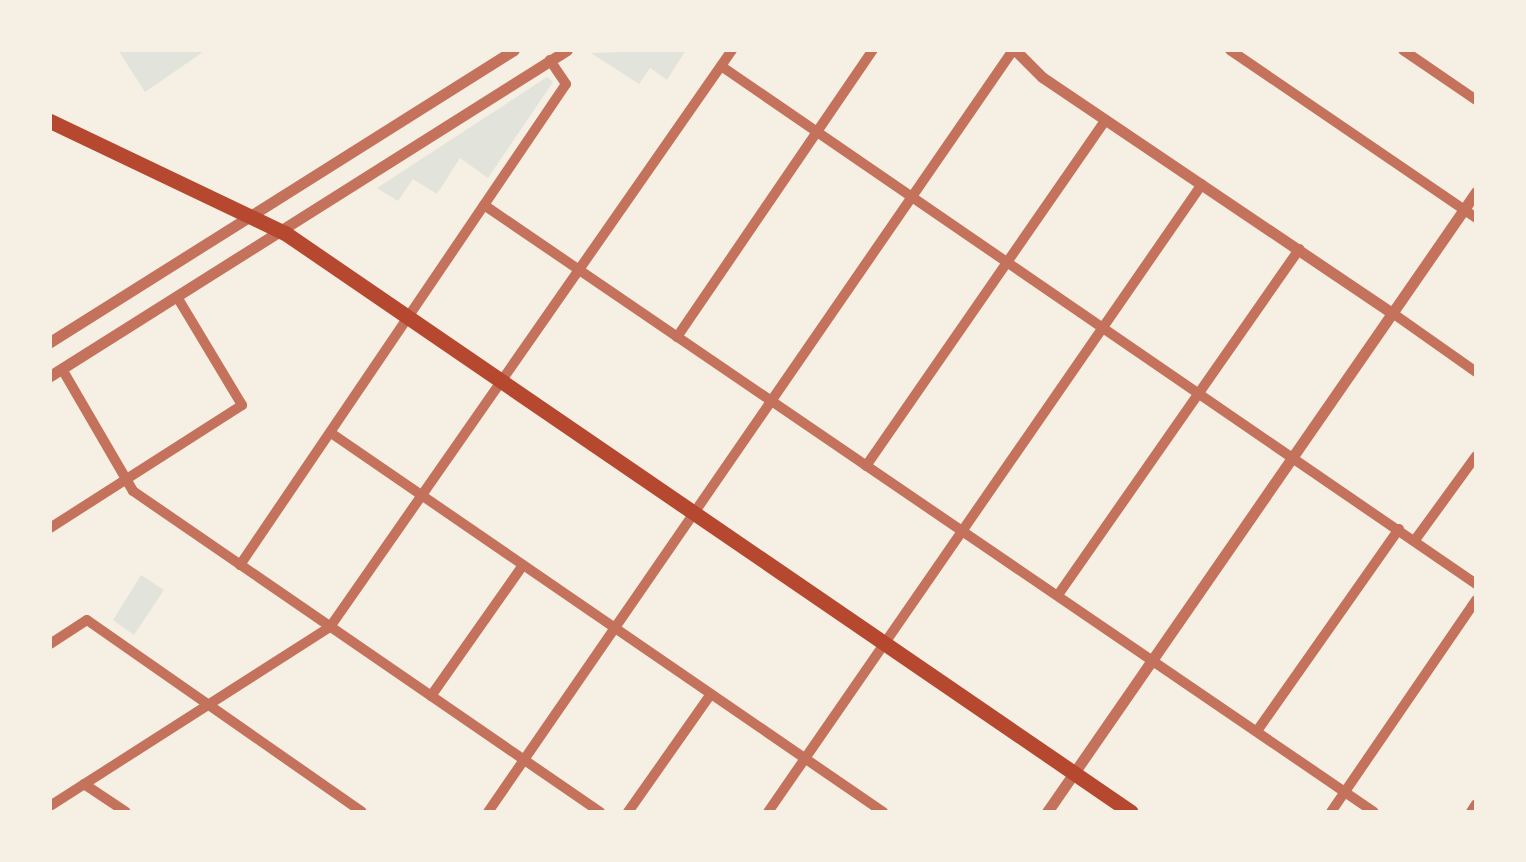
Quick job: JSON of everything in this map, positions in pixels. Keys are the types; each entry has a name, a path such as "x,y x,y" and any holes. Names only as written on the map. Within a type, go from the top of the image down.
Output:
{"main road":[{"path":"50,121 285,232 1131,812"}],"street":[{"path":"50,342 514,50"},
{"path":"50,376 285,232 567,50"},
{"path":"50,806 330,627 505,383 732,50"},
{"path":"677,337 873,50"},
{"path":"488,812 1014,50 1106,120 1476,372"},
{"path":"1230,50 1476,218"},
{"path":"1403,50 1476,100"},
{"path":"240,565 566,84 550,60"},
{"path":"721,66 1294,454 1476,584"},
{"path":"866,466 1106,120"},
{"path":"768,812 1202,184"},
{"path":"1047,812 1476,192"},
{"path":"484,205 1374,812"},
{"path":"1058,595 1298,249"},
{"path":"50,528 242,405 177,297"},
{"path":"62,368 126,480 240,565 600,812"},
{"path":"331,433 883,812"},
{"path":"1415,540 1476,456"},
{"path":"1257,731 1399,529"},
{"path":"431,696 523,565"},
{"path":"1331,812 1476,600"},
{"path":"50,644 87,620 362,812"},
{"path":"628,812 711,694"},
{"path":"84,784 126,812"},
{"path":"1471,812 1476,804"}],"shaded area":[{"path":"118,50 206,50 145,92"},
{"path":"686,50 667,80 650,68 639,84 591,53"},
{"path":"547,77 553,82 488,178 460,158 437,194 413,179 398,201 377,188"},
{"path":"141,575 164,590 134,635 113,620"}]}
